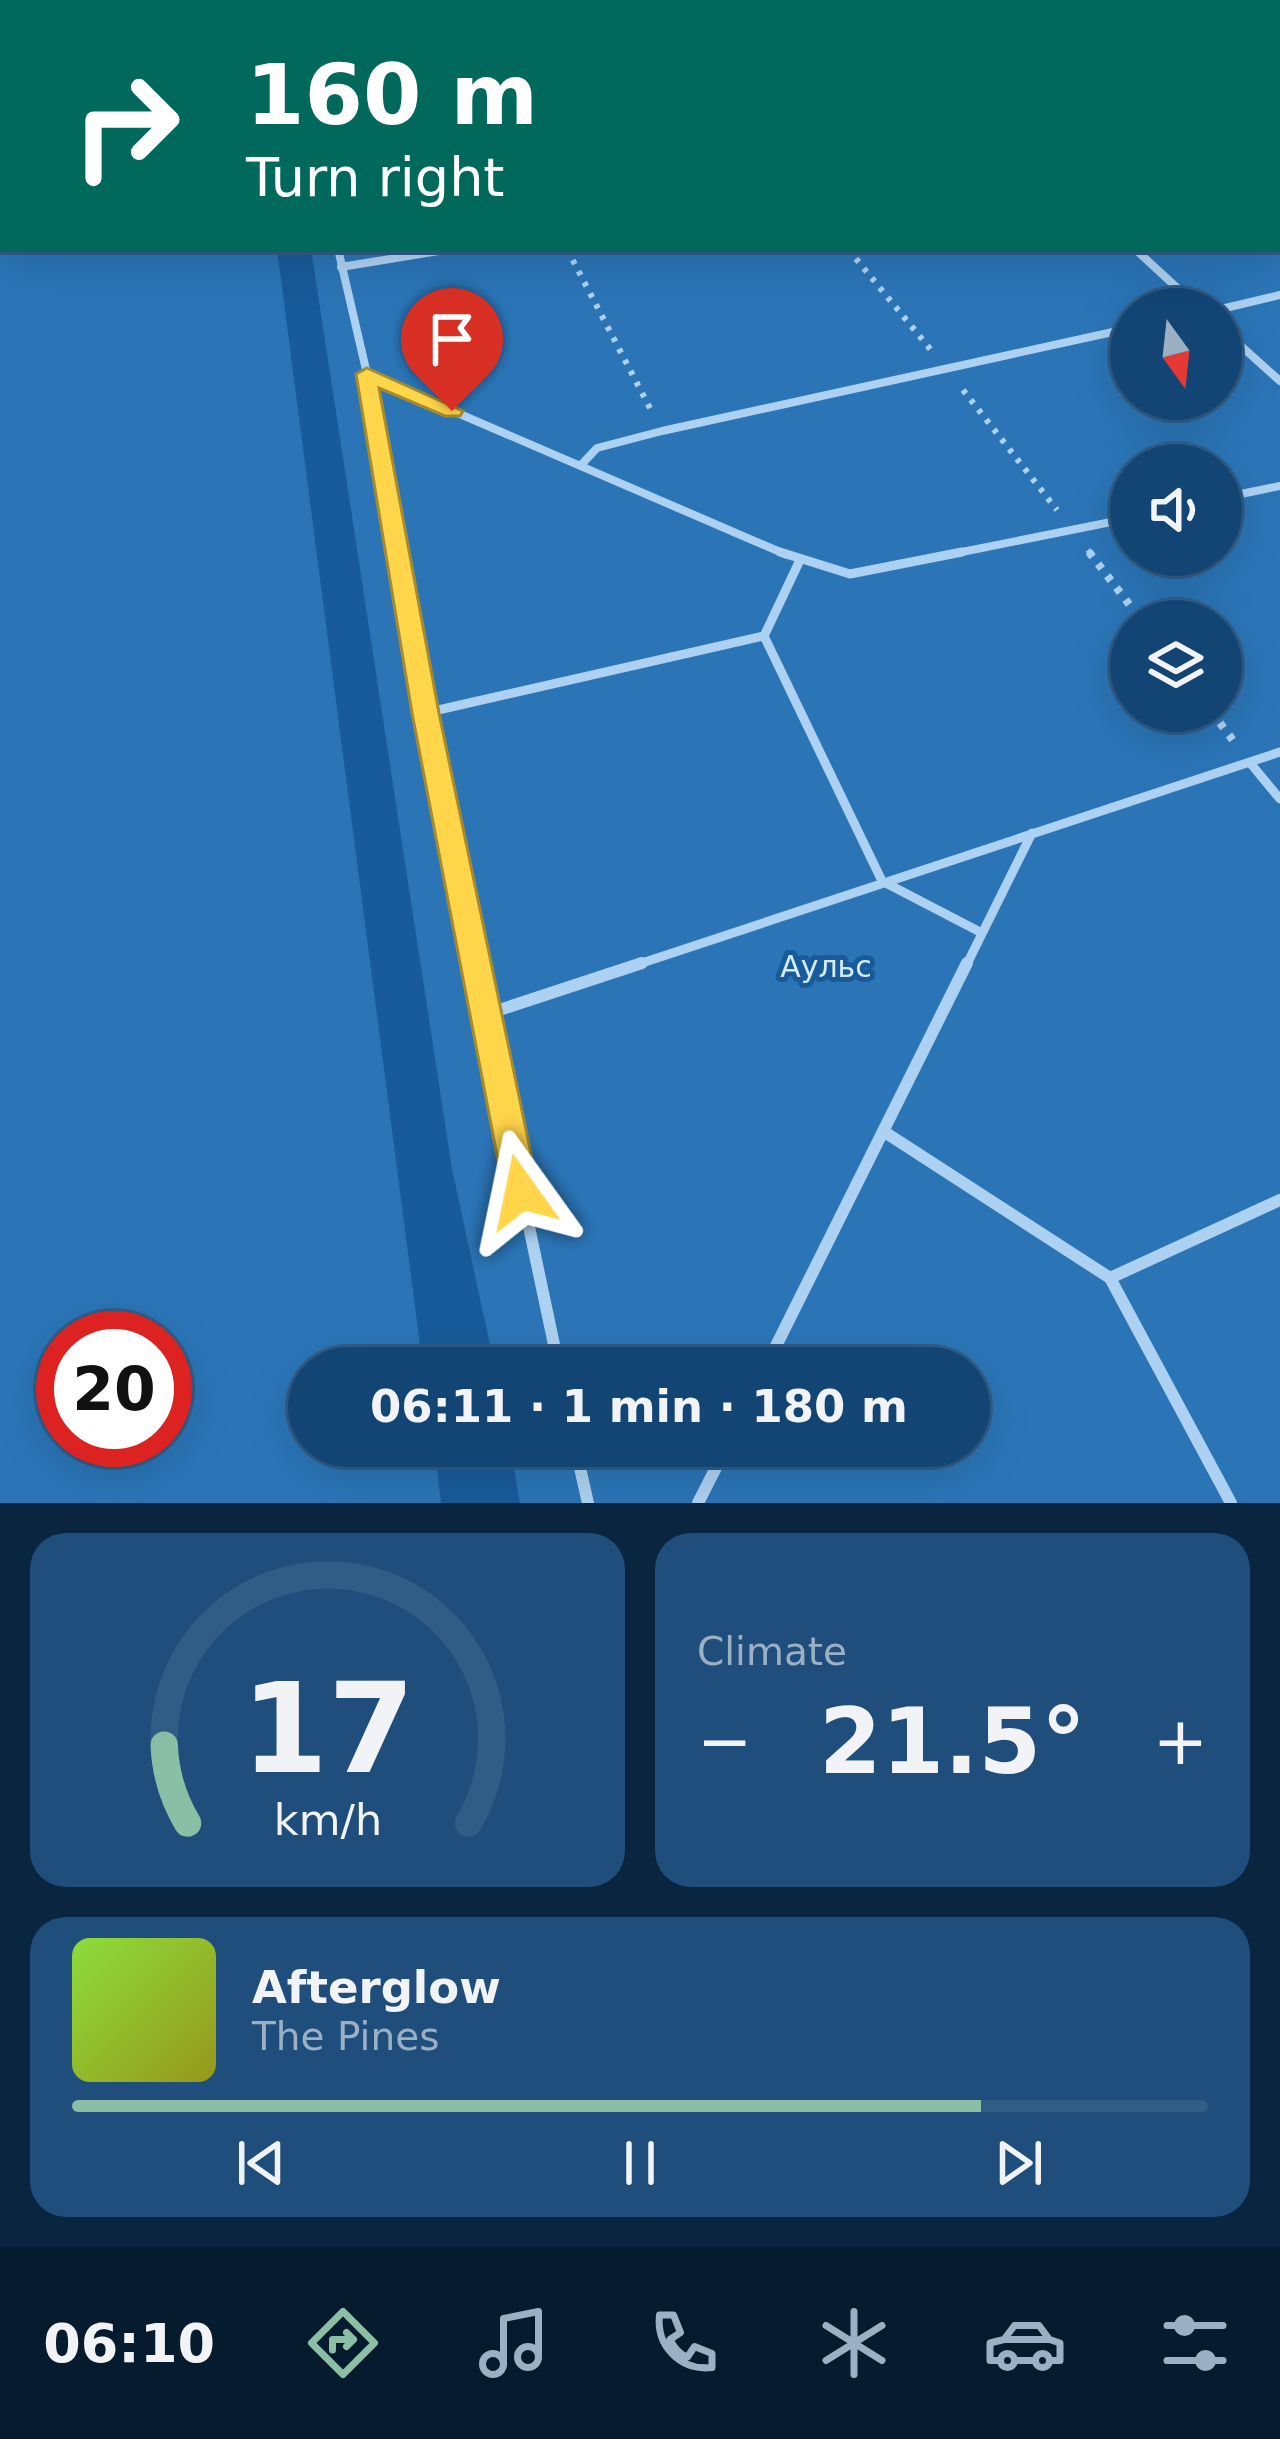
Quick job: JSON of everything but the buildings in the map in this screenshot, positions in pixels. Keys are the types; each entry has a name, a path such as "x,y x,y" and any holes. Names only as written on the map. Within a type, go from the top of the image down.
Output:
{"lane":[{"path":"338,252 367,374 425,713 484,1015 555,1347"},
{"path":"341,267 433,252"},
{"path":"1139,252 1178,288"},
{"path":"1242,304 1280,295"},
{"path":"581,466 597,448 662,431 1110,332"},
{"path":"1242,347 1280,381"},
{"path":"367,374 800,560 850,574 1110,522"},
{"path":"1242,494 1280,486"},
{"path":"764,636 800,560"},
{"path":"425,713 764,636"},
{"path":"764,636 882,880 982,933"},
{"path":"484,1015 1280,752"},
{"path":"1251,764 1280,799"},
{"path":"775,1347 1032,833"},
{"path":"883,1131 1110,1279 1231,1503"},
{"path":"1110,1279 1280,1200"},
{"path":"579,1467 587,1503"},
{"path":"698,1503 716,1467"}],"path":[{"path":"569,252 662,431"},
{"path":"850,252 1126,600"}],"green space":[{"path":"0,252 277,252 420,1347 288,1347 288,1467 437,1467 441,1503 0,1503"},
{"name":"Аульс","path":"311,252 1280,252 1280,1503 520,1503 514,1467 990,1467 990,1347 490,1347 452,1169"}],"route":[{"path":"452,411 367,374 425,713 521,1192"}]}
